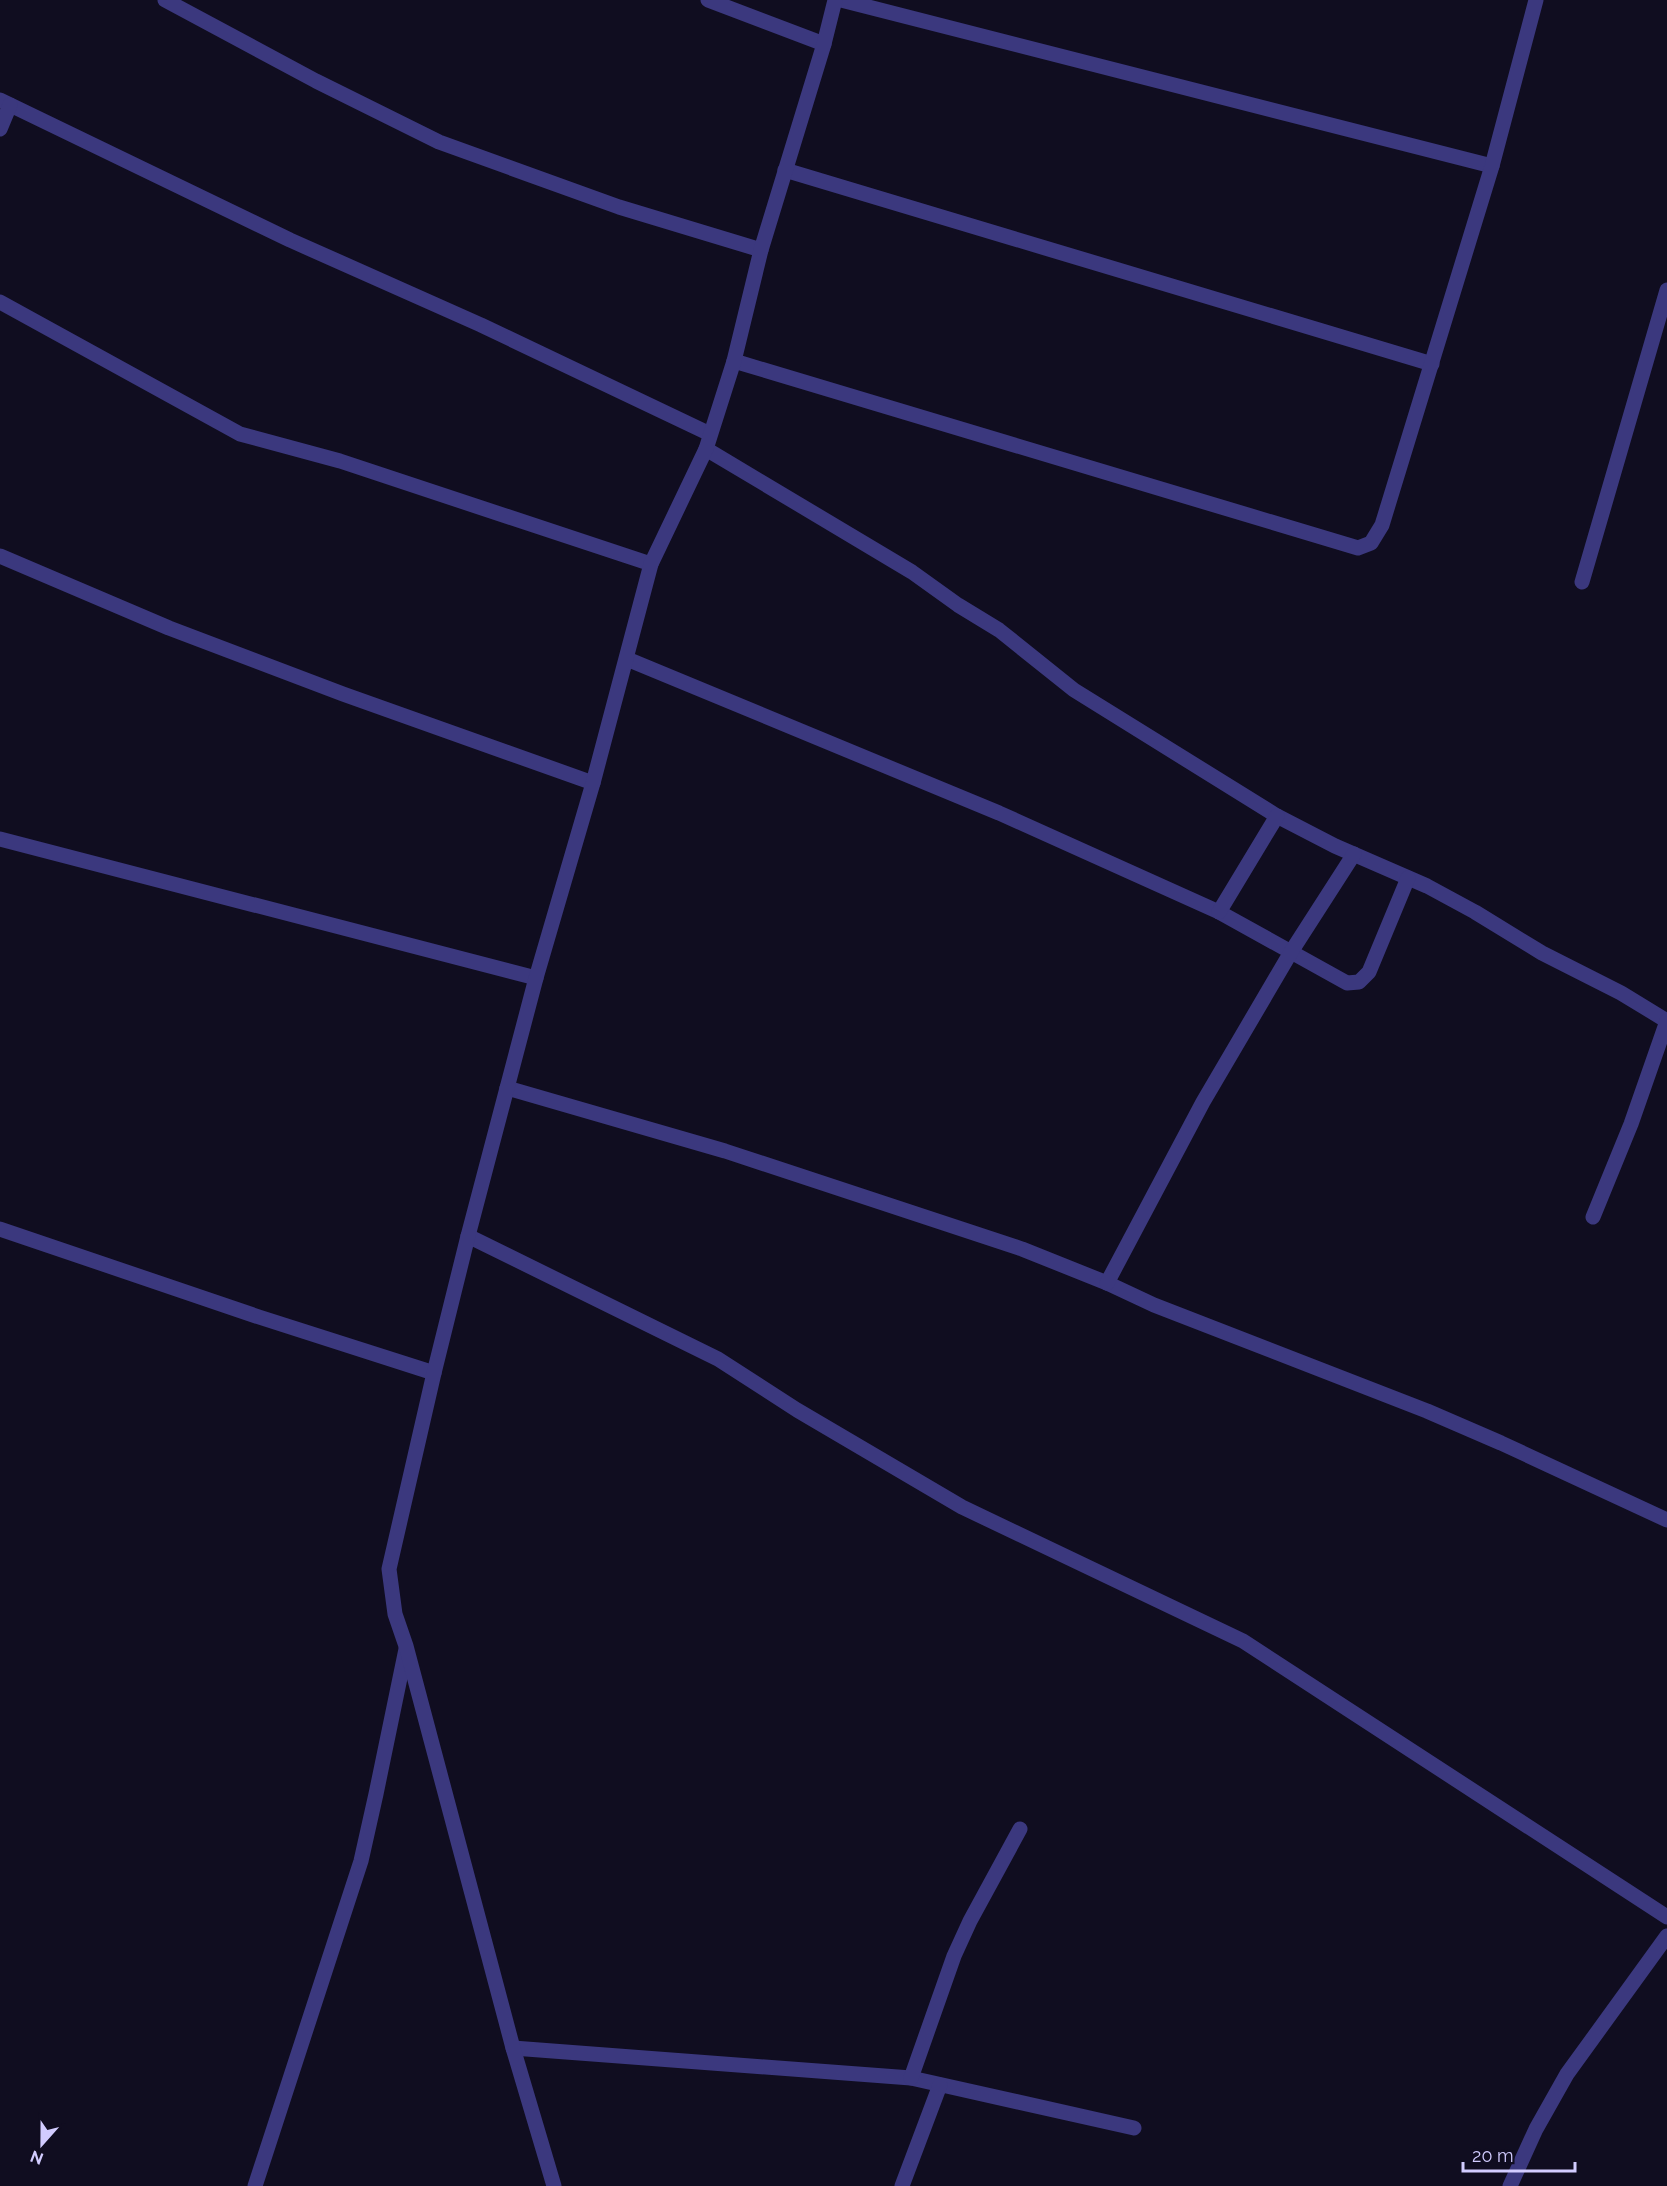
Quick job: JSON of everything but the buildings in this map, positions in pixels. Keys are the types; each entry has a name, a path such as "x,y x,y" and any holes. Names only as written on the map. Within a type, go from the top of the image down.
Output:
{"street":[{"path":"165,0 316,81 439,142 619,207 761,250"},
{"path":"708,0 824,44"},
{"path":"554,2186 513,2048 406,1646 395,1614 389,1569 468,1236 536,978 593,783 651,564 708,441 734,361 761,250 824,44 835,0"},
{"path":"841,0 1492,166"},
{"path":"734,361 1358,548 1371,543 1382,525 1432,364 1492,166 1536,0"},
{"path":"0,129 5,102 290,240 491,329 708,441 999,630 1074,690 1277,816 1475,912 1542,953 1621,993 1667,1021 1631,1124 1593,1217"},
{"path":"785,170 1432,364"},
{"path":"1582,582 1667,290"},
{"path":"0,302 240,434 340,461 651,564"},
{"path":"0,556 169,627 343,694 593,783"},
{"path":"627,659 999,813 1219,912 1347,983 1359,982 1370,972 1408,878"},
{"path":"1219,912 1277,816"},
{"path":"0,839 536,978"},
{"path":"1107,1283 1203,1102 1291,952 1354,854"},
{"path":"507,1088 725,1151 1022,1249 1107,1283 1154,1305 1501,1443 1667,1520"},
{"path":"0,1229 259,1317 434,1372"},
{"path":"468,1236 718,1359 797,1410 962,1507 1243,1641 1667,1917"},
{"path":"255,2186 361,1861 406,1646"},
{"path":"911,2078 954,1956 970,1921 1020,1829"},
{"path":"1510,2186 1536,2129 1567,2074 1667,1936"},
{"path":"513,2048 911,2078 1134,2128"},
{"path":"902,2186 940,2085"}]}
